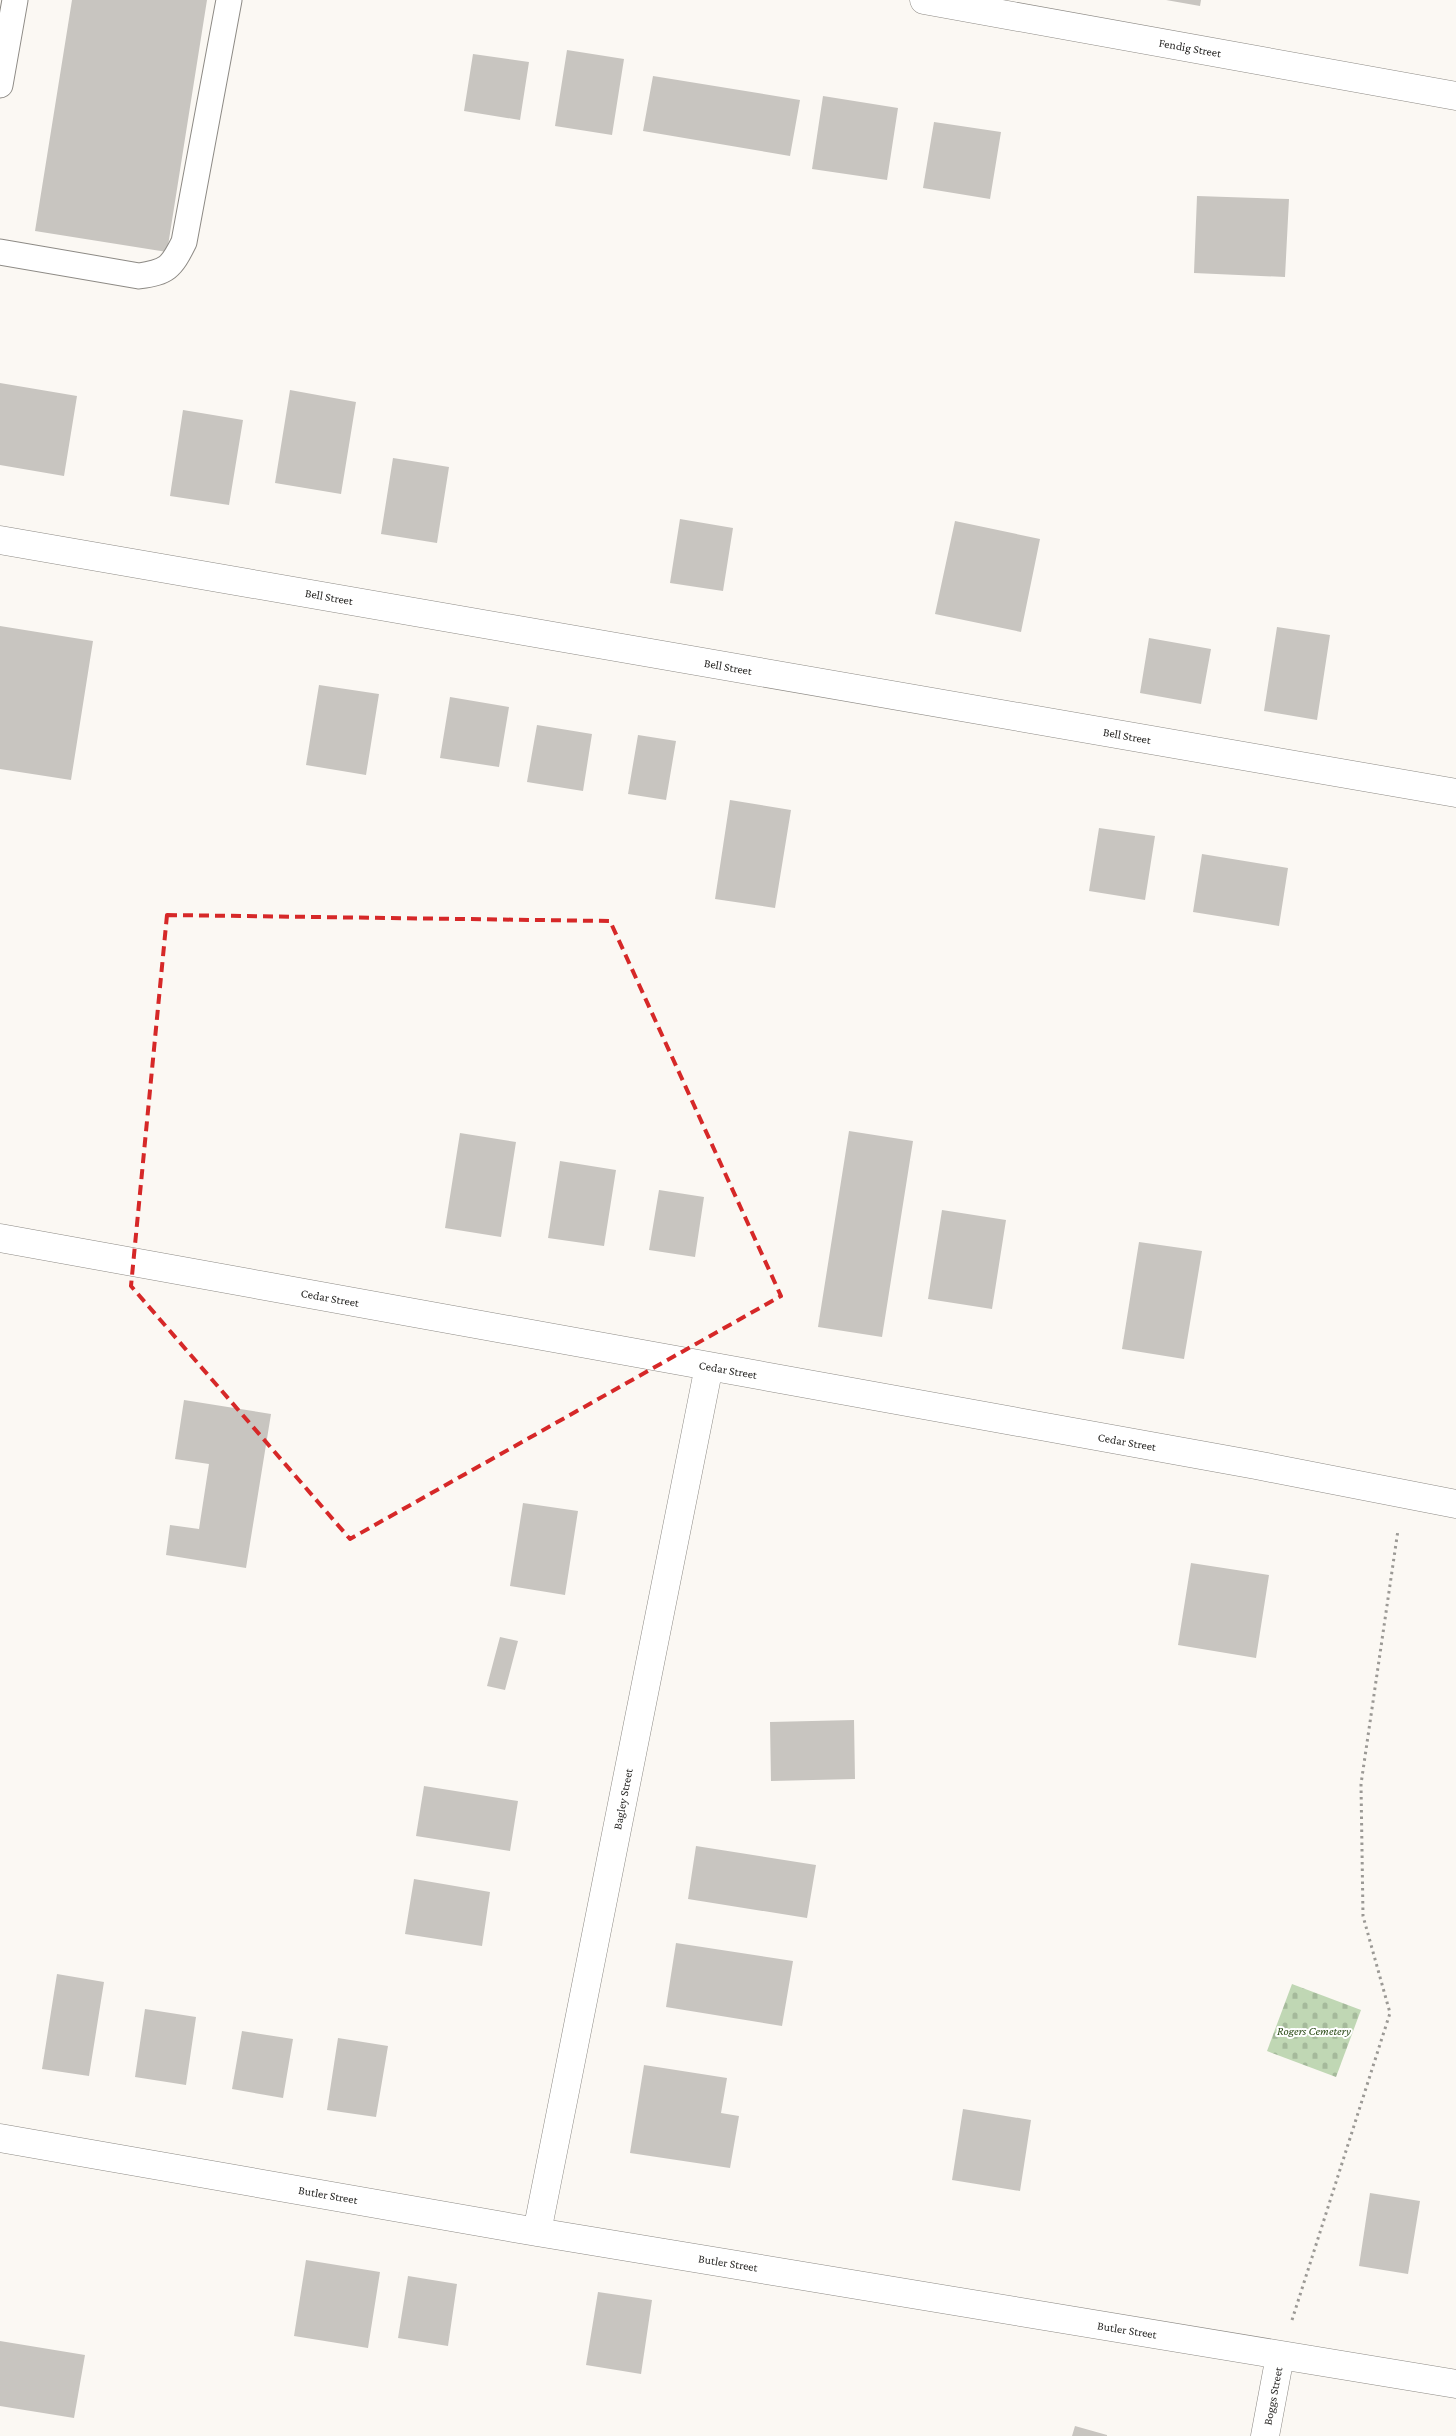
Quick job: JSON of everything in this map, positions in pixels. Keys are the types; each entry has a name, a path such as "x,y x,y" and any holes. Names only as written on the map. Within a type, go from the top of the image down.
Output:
{"street":[{"name":"Fendig Street","path":"924,0 1456,96"},
{"name":"Bell Street","path":"0,540 1456,793"},
{"name":"Cedar Street","path":"0,1238 1256,1465 1456,1504"},
{"name":"Bagley Street","path":"538,2232 709,1366"},
{"name":"Butler Street","path":"0,2138 538,2232 1456,2384"},
{"name":"Boggs Street","path":"1265,2436 1280,2356"}],"lane":[{"path":"0,85 15,0"},
{"path":"0,252 139,276 161,273 176,259 184,242 229,0"}],"path":[{"path":"1280,2356 1390,2013 1362,1916 1361,1784 1403,1495"}],"highlighted area":[{"path":"167,915 610,921 781,1296 350,1539 131,1286"}],"green space":[{"name":"Rogers Cemetery","path":"1292,1984 1361,2010 1336,2077 1267,2051"}],"building":[{"path":"72,0 207,0 167,252 35,231"},
{"path":"1166,0 1201,0 1200,6"},
{"path":"567,50 624,59 612,135 555,126"},
{"path":"473,54 529,62 520,120 464,111"},
{"path":"653,76 800,100 790,156 643,131"},
{"path":"823,96 898,108 887,180 812,169"},
{"path":"934,122 1001,132 990,199 923,188"},
{"path":"1197,196 1289,199 1285,277 1194,273"},
{"path":"0,383 77,396 64,476 0,465"},
{"path":"290,390 356,402 341,494 275,483"},
{"path":"183,410 243,420 229,505 170,496"},
{"path":"393,458 449,467 437,543 381,534"},
{"path":"680,519 733,528 723,591 670,583"},
{"path":"955,521 1040,539 1021,632 935,614"},
{"path":"0,626 93,641 71,780 0,769"},
{"path":"1277,627 1330,635 1317,720 1264,711"},
{"path":"1149,638 1211,649 1201,704 1140,693"},
{"path":"319,685 379,694 366,775 306,765"},
{"path":"450,697 509,707 499,767 440,758"},
{"path":"537,725 592,734 583,791 527,782"},
{"path":"638,735 676,741 666,800 628,794"},
{"path":"730,800 791,810 775,908 715,899"},
{"path":"1099,828 1155,836 1145,900 1089,891"},
{"path":"1202,854 1288,868 1279,926 1193,912"},
{"path":"849,1131 913,1141 882,1337 818,1327"},
{"path":"460,1133 516,1142 501,1237 445,1228"},
{"path":"560,1161 616,1170 604,1246 548,1238"},
{"path":"659,1190 704,1197 695,1257 649,1250"},
{"path":"942,1210 1006,1220 992,1309 928,1299"},
{"path":"1139,1242 1202,1251 1184,1359 1122,1349"},
{"path":"184,1400 271,1414 246,1568 166,1555 170,1525 199,1529 209,1464 175,1459"},
{"path":"523,1503 578,1511 565,1595 510,1586"},
{"path":"1191,1563 1269,1575 1256,1658 1178,1645"},
{"path":"500,1637 518,1641 505,1690 487,1686"},
{"path":"854,1720 855,1779 771,1781 770,1722"},
{"path":"424,1786 518,1801 510,1851 416,1836"},
{"path":"696,1846 816,1865 807,1918 688,1899"},
{"path":"414,1879 490,1892 482,1946 405,1934"},
{"path":"676,1943 793,1961 782,2026 666,2007"},
{"path":"57,1974 104,1982 89,2076 42,2069"},
{"path":"145,2009 196,2017 186,2085 135,2077"},
{"path":"242,2031 293,2039 283,2098 232,2089"},
{"path":"338,2038 388,2046 376,2117 327,2110"},
{"path":"644,2065 727,2078 721,2113 739,2116 730,2168 630,2153"},
{"path":"963,2109 1031,2120 1020,2191 952,2180"},
{"path":"1370,2193 1420,2201 1408,2274 1359,2266"},
{"path":"306,2260 380,2272 368,2348 294,2336"},
{"path":"408,2276 457,2284 448,2346 398,2338"},
{"path":"598,2292 652,2300 641,2374 586,2365"},
{"path":"0,2341 85,2355 74,2418 0,2406"},
{"path":"1075,2426 1107,2435 1107,2436 1072,2436"}]}
